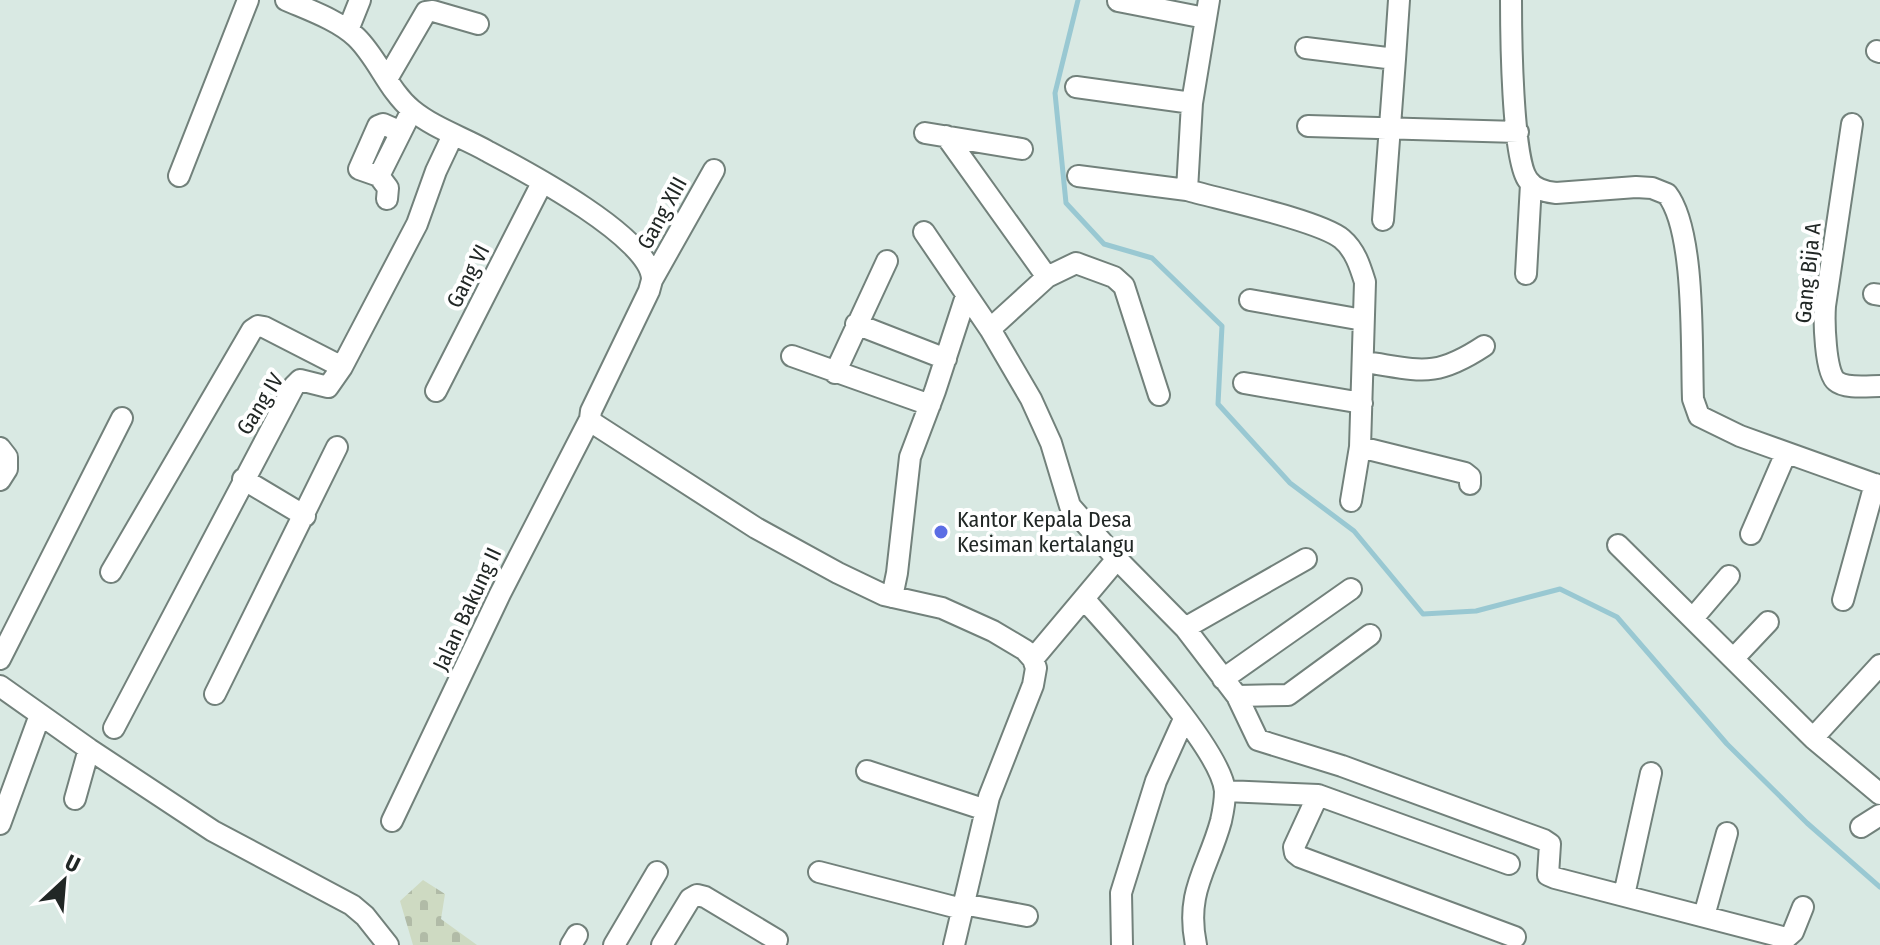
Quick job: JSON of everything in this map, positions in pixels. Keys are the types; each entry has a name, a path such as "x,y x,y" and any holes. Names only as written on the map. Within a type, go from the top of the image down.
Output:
{"street":[{"path":"179,176 248,0"},
{"path":"286,0 348,30 369,52 412,110 453,135 485,149 618,232 647,263 652,280"},
{"path":"348,30 360,0"},
{"path":"1383,220 1399,0"},
{"path":"1511,0 1521,166 1531,184 1526,274"},
{"path":"1118,1 1207,9 1192,103 1187,190"},
{"path":"387,79 426,12 433,11 478,24"},
{"path":"1306,48 1395,59"},
{"path":"1076,87 1192,103"},
{"path":"387,199 388,188 379,176 412,110"},
{"name":"Gang Bija A","path":"1852,124 1825,306 1828,357 1832,378 1840,384 1880,386"},
{"path":"1308,126 1518,132"},
{"path":"1022,149 936,134 1047,277"},
{"path":"111,572 252,330 258,326 264,327 342,367 417,224 453,135"},
{"name":"Gang XIII","path":"590,419 652,280 714,170"},
{"path":"1078,176 1187,190 1316,226 1339,236 1349,245 1365,282 1365,362 1360,447 1351,501"},
{"name":"Gang VI","path":"436,391 542,183"},
{"path":"1531,184 1556,193 1636,187 1652,188 1667,194 1676,208 1688,271 1695,407 1699,416 1722,429 1878,485 1843,600"},
{"path":"924,232 990,329 1031,399 1046,432 1070,506 1185,628 1237,696 1258,740 1342,766 1544,840 1550,844 1548,875 1786,938 1793,932 1803,907"},
{"path":"835,373 887,261"},
{"path":"990,329 1047,277 1080,262 1121,281 1159,395"},
{"path":"892,597 910,457 966,296"},
{"path":"1250,300 1363,320"},
{"path":"856,324 946,359"},
{"path":"1365,362 1432,370 1460,362 1484,346"},
{"path":"792,356 930,405"},
{"name":"Gang IV","path":"114,728 297,381 328,387 342,367"},
{"path":"1244,383 1362,403"},
{"path":"0,659 122,418"},
{"path":"590,419 756,528 838,573 892,597 956,614 993,631 1025,650 1033,659 1036,668 1033,685 986,810 954,945"},
{"name":"Jalan Bakung II","path":"392,821 500,594 590,419"},
{"path":"215,694 337,447"},
{"path":"1360,447 1465,473 1470,477 1470,484"},
{"path":"0,448 7,457 7,469 0,480"},
{"path":"1751,534 1786,453"},
{"path":"243,479 305,516"},
{"path":"1618,545 1813,738 1880,794"},
{"path":"1033,659 1117,559"},
{"path":"1185,628 1306,559"},
{"path":"1694,617 1729,576"},
{"path":"1223,679 1351,589"},
{"path":"1084,599 1135,656 1184,719 1211,757 1225,791 1221,821 1195,888 1193,913 1196,945"},
{"path":"1734,658 1768,622"},
{"path":"1237,696 1288,695 1370,635"},
{"path":"1813,738 1880,665"},
{"path":"0,686 213,831 352,905 388,945"},
{"path":"0,824 40,715"},
{"path":"1122,945 1121,893 1156,781 1184,719"},
{"path":"75,799 89,749"},
{"path":"867,771 986,810"},
{"path":"1624,895 1651,773"},
{"path":"1225,791 1318,795 1509,864"},
{"path":"1318,795 1294,847 1300,857 1515,937"},
{"path":"1861,827 1880,815"},
{"path":"1704,916 1727,833"},
{"path":"614,945 657,872"},
{"path":"819,872 962,907 1027,916"},
{"path":"662,945 690,899 697,895 777,940"}],"green space":[{"path":"423,880 445,894 441,919 477,945 413,945 400,901"}],"waterway":[{"path":"1078,0 1055,93 1066,203 1104,244 1152,258 1222,326 1218,404 1290,483 1354,531 1423,614 1476,611 1560,589 1617,617 1727,744 1807,823 1880,887"}],"place":[{"name":"Kantor Kepala Desa Kesiman kertalangu","path":"941,532"}]}
